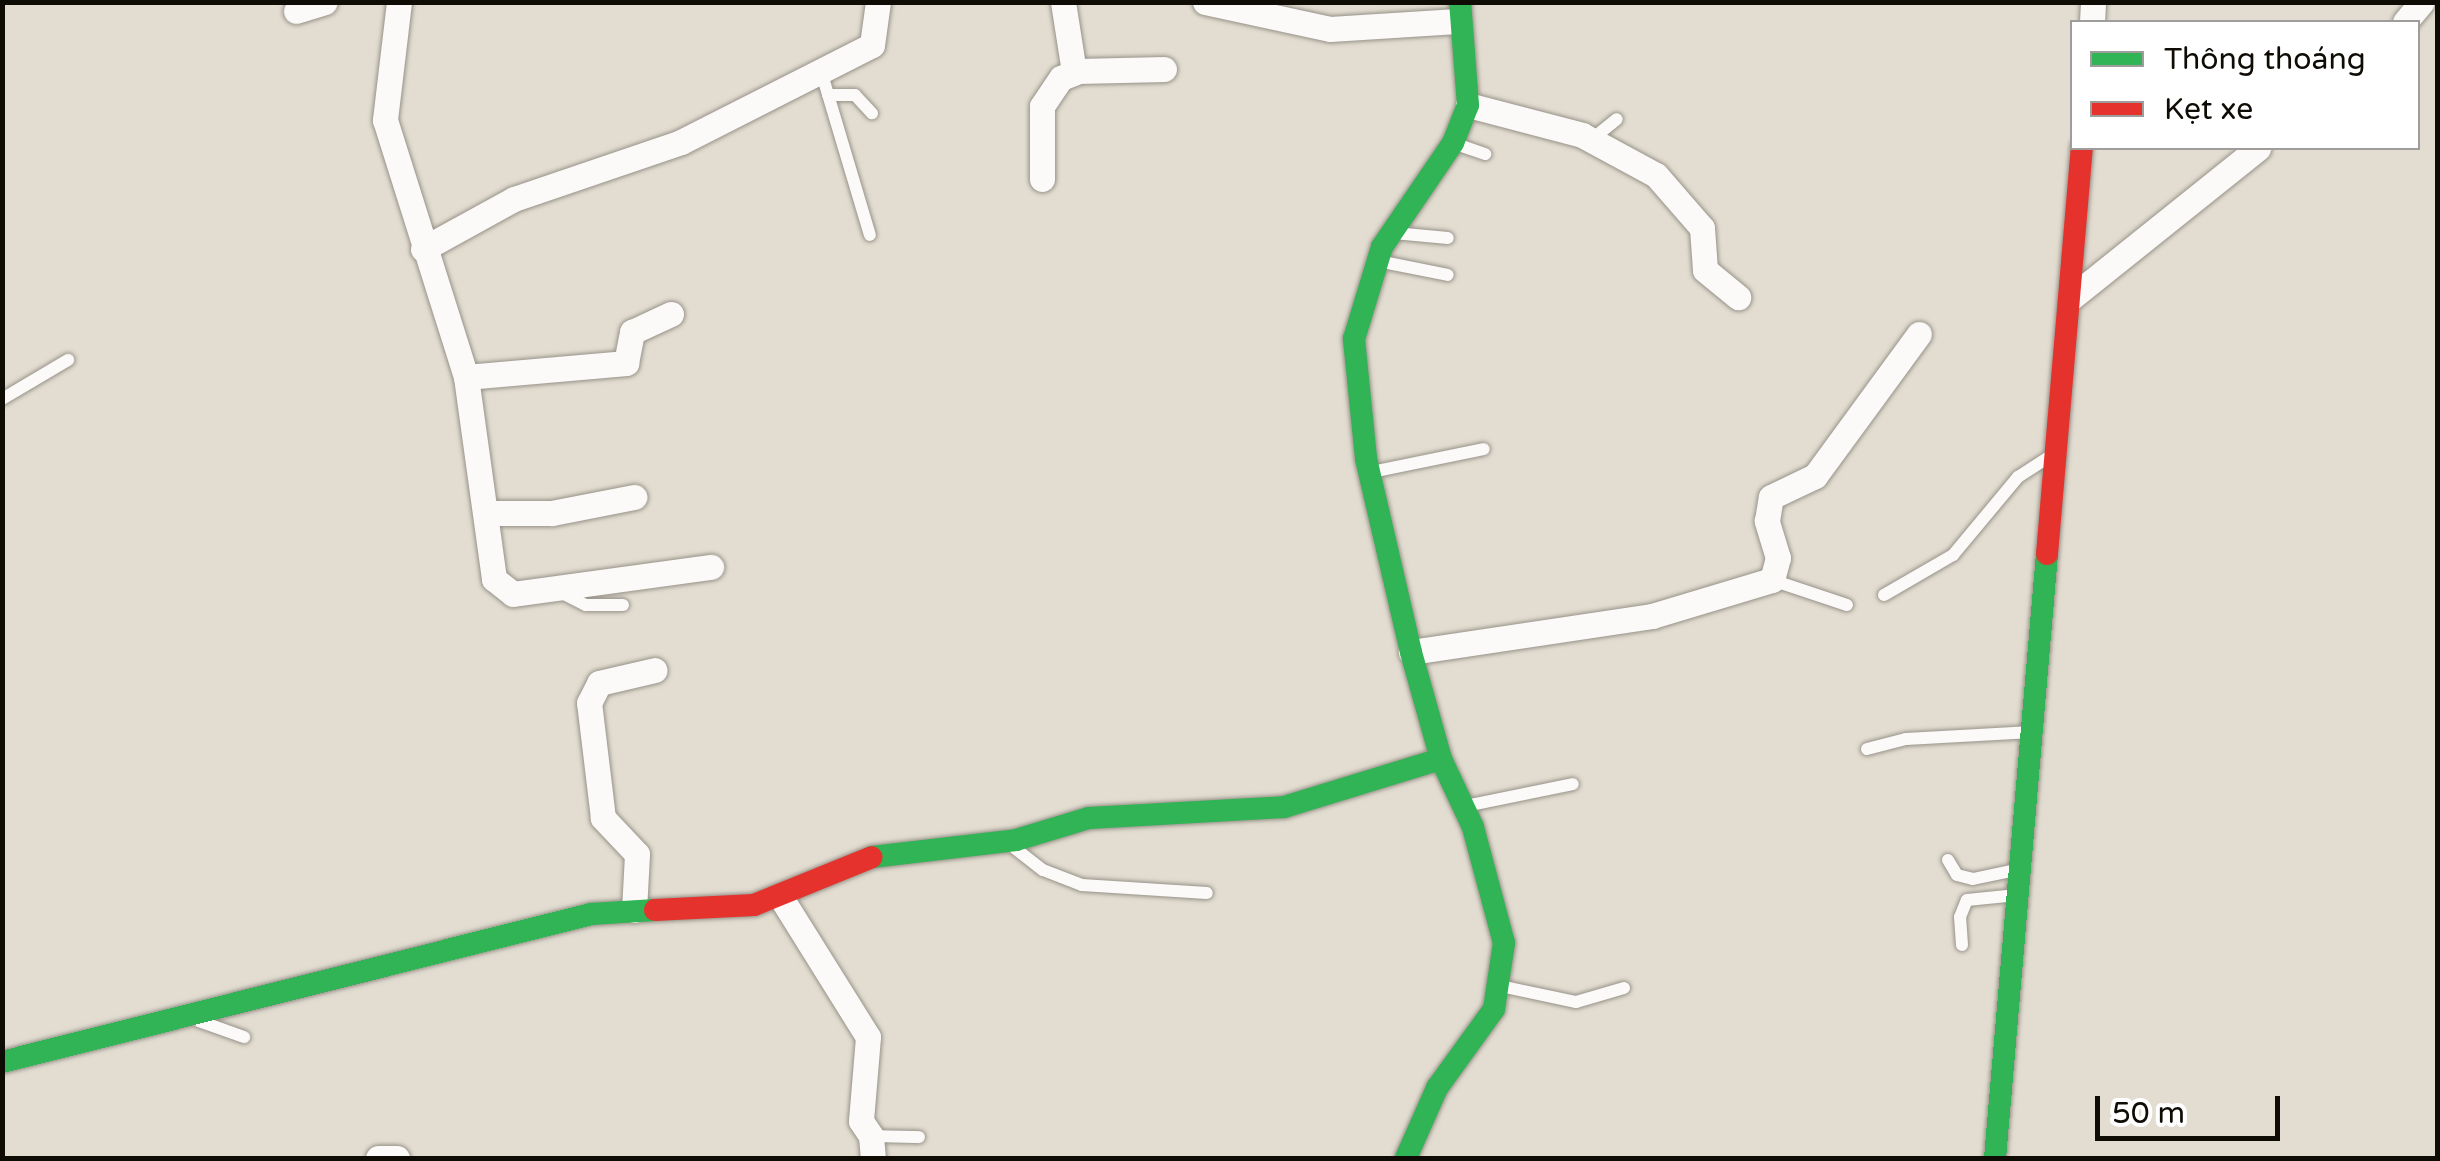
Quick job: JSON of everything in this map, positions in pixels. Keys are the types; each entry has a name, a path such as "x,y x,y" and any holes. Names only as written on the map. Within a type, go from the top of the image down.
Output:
{"street":[{"path":"296,11 325,2"},
{"path":"399,2 385,120 466,377 494,580 503,589 558,590 711,567"},
{"path":"423,249 514,199 681,142 825,83 872,45 878,2"},
{"path":"1063,2 1074,72"},
{"path":"1205,2 1284,12 1352,29 1458,12 1468,105 1453,143 1376,260 1354,339 1370,472 1411,652 1442,759 1466,806 1504,942 1500,986 1481,1034 1421,1116 1406,1158"},
{"path":"1042,179 1042,106 1053,86 1074,72 1164,69"},
{"path":"1468,105 1591,140 1656,175 1702,228 1705,270 1738,297"},
{"path":"1995,1158 2082,150"},
{"path":"2070,298 2255,150"},
{"path":"466,377 626,363 632,332 671,314"},
{"path":"1411,652 1652,616 1772,580 1778,558 1767,521 1770,496 1815,476 1919,334"},
{"path":"487,513 552,513 634,497"},
{"path":"634,910 637,854 602,818 589,703 599,682 655,670"},
{"path":"2,1062 576,918 634,910 754,905 860,860 1006,840 1089,818 1284,807 1442,759"},
{"path":"780,896 857,1010 868,1037 861,1121 872,1147"},
{"path":"378,1158 398,1158"}],"lane":[{"path":"825,83 855,95 872,113"},
{"path":"825,83 870,235"},
{"path":"1591,140 1617,119"},
{"path":"1453,143 1484,154"},
{"path":"1392,232 1448,238"},
{"path":"1376,260 1448,275"},
{"path":"2,399 68,360"},
{"path":"1370,472 1484,450"},
{"path":"1884,595 1953,555 2018,476 2054,454"},
{"path":"1772,580 1847,605"},
{"path":"558,590 586,604 623,605"},
{"path":"1867,749 1906,739 2032,732"},
{"path":"1466,806 1573,784"},
{"path":"1006,840 1030,863 1082,885 1208,893"},
{"path":"1948,860 1957,876 1973,880 2021,869"},
{"path":"1962,945 1960,917 1967,900 2019,895"},
{"path":"1500,986 1576,1002 1624,988"},
{"path":"183,1015 244,1038"},
{"path":"872,1147 919,1137"}],"traffic: fast":[{"path":"1406,1158 1437,1088 1494,1009 1504,943 1473,827 1441,759 1411,652 1366,458 1354,339 1382,247 1453,143 1468,105 1460,2"},
{"path":"1995,1158 2047,554"},
{"path":"872,857 1016,840 1089,818 1284,807 1441,759"},
{"path":"2,1062 591,914 655,910"}],"traffic: jam":[{"path":"2047,554 2082,150"},
{"path":"655,910 754,905 872,857"}]}
